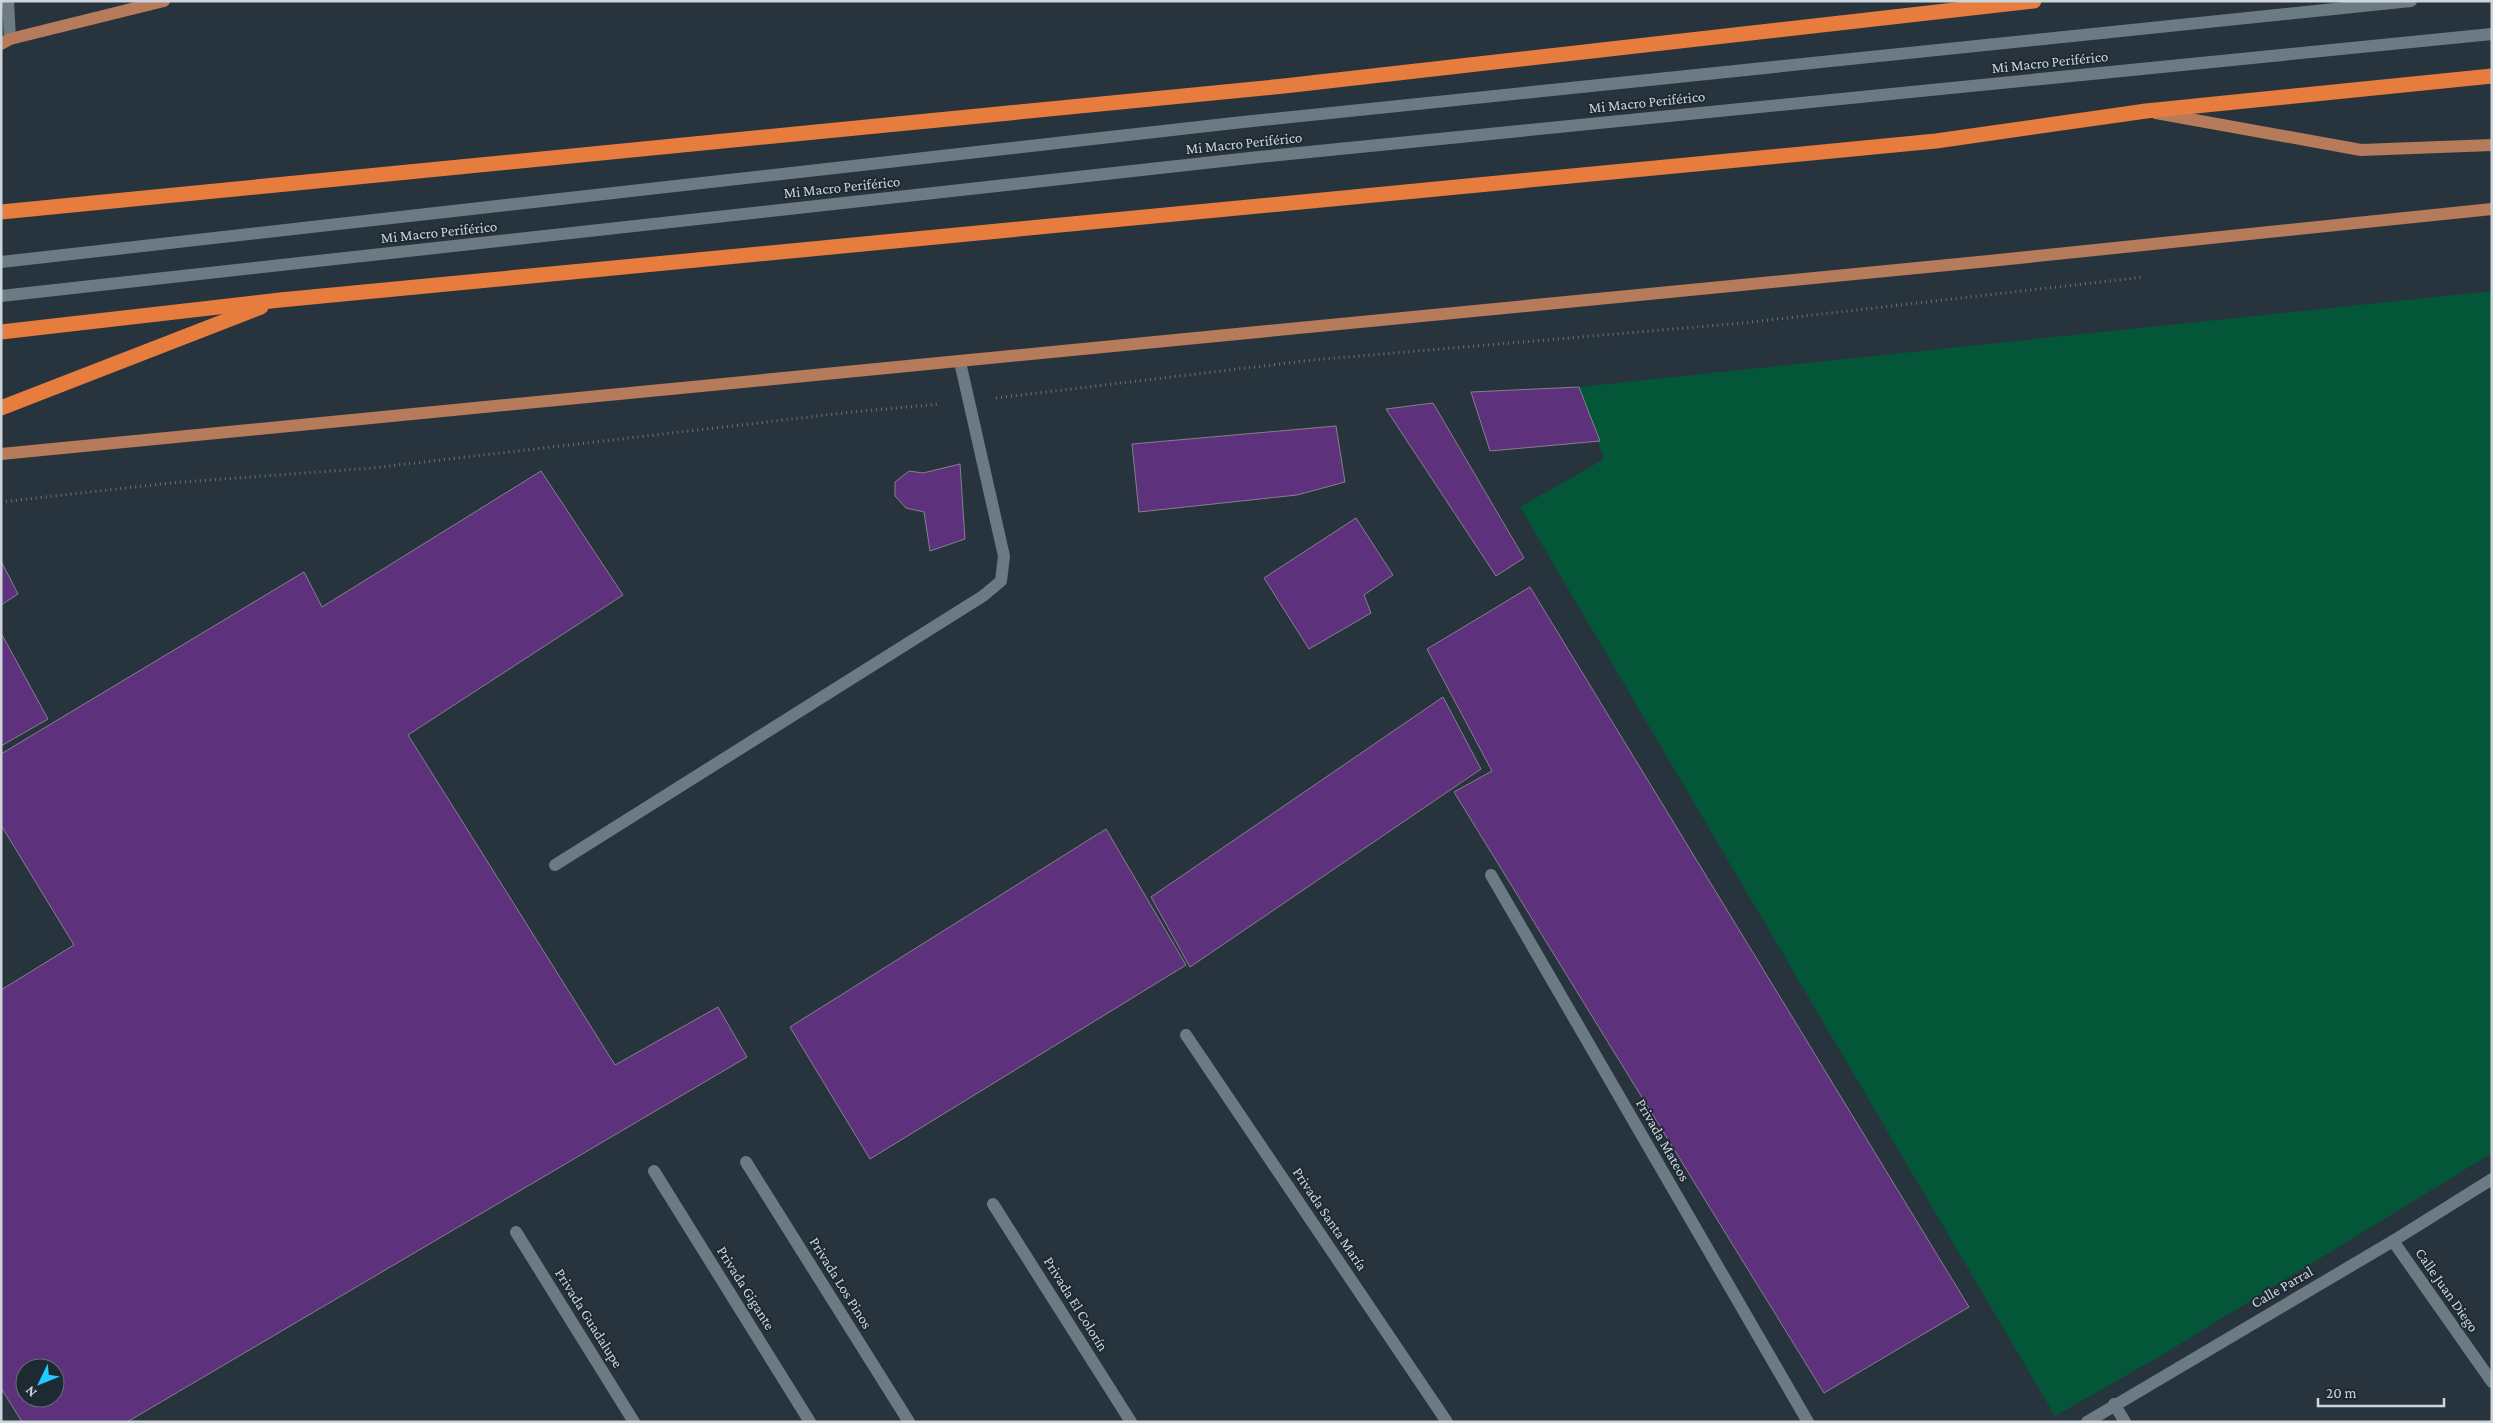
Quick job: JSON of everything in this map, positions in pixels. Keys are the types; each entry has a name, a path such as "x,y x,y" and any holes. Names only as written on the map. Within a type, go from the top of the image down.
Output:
{"highway":[{"path":"1,212 1284,86 2034,1"},
{"path":"1,332 280,300 1936,141 2146,111 2492,76"},
{"path":"1,408 280,300"}],"main road":[{"path":"6,41 164,1"},
{"path":"2146,111 2361,150 2492,145"},
{"path":"1,454 1960,264 2492,209"}],"street":[{"path":"6,41 8,1"},
{"name":"Mi Macro Periférico","path":"1,262 1243,122 2411,1"},
{"name":"Mi Macro Periférico","path":"1,296 1249,158 2492,34"},
{"path":"555,865 984,596 1001,581 1004,556 960,362"},
{"name":"Privada Mateos","path":"1491,875 1808,1422"},
{"name":"Privada Santa María","path":"1186,1035 1447,1422"},
{"name":"Privada Los Pinos","path":"746,1162 909,1422"},
{"name":"Privada Gigante","path":"654,1171 810,1422"},
{"name":"Calle Parral","path":"2087,1422 2114,1404 2393,1241 2492,1179"},
{"name":"Privada El Colorín","path":"993,1204 1132,1422"},
{"name":"Privada Guadalupe","path":"516,1232 634,1422"},
{"name":"Calle Juan Diego","path":"2393,1241 2492,1382"},
{"path":"2114,1404 2126,1422"}],"path":[{"path":"1,502 170,483 372,468 1313,360 1743,323 2147,276"}],"green space":[{"path":"2492,291 2492,1153 2162,1355 2055,1416 1520,507 1604,459 1579,387"}],"building":[{"path":"1579,387 1600,441 1490,451 1471,392"},
{"path":"1433,403 1524,558 1496,576 1386,409"},
{"path":"1336,426 1345,482 1297,495 1139,512 1132,444"},
{"path":"960,464 965,539 930,551 924,512 906,508 895,496 895,482 909,471 923,473"},
{"path":"541,471 623,595 408,735 615,1065 718,1007 747,1057 127,1422 22,1422 1,1388 1,990 74,945 1,825 1,754 304,572 322,607"},
{"path":"1356,518 1393,575 1364,595 1371,613 1309,649 1264,578"},
{"path":"1,561 18,594 1,605"},
{"path":"1530,587 1969,1307 1824,1393 1454,792 1492,771 1427,649"},
{"path":"1,633 48,719 1,746"},
{"path":"1443,697 1481,769 1190,967 1151,897"},
{"path":"1106,829 1186,965 870,1159 790,1027"}]}
